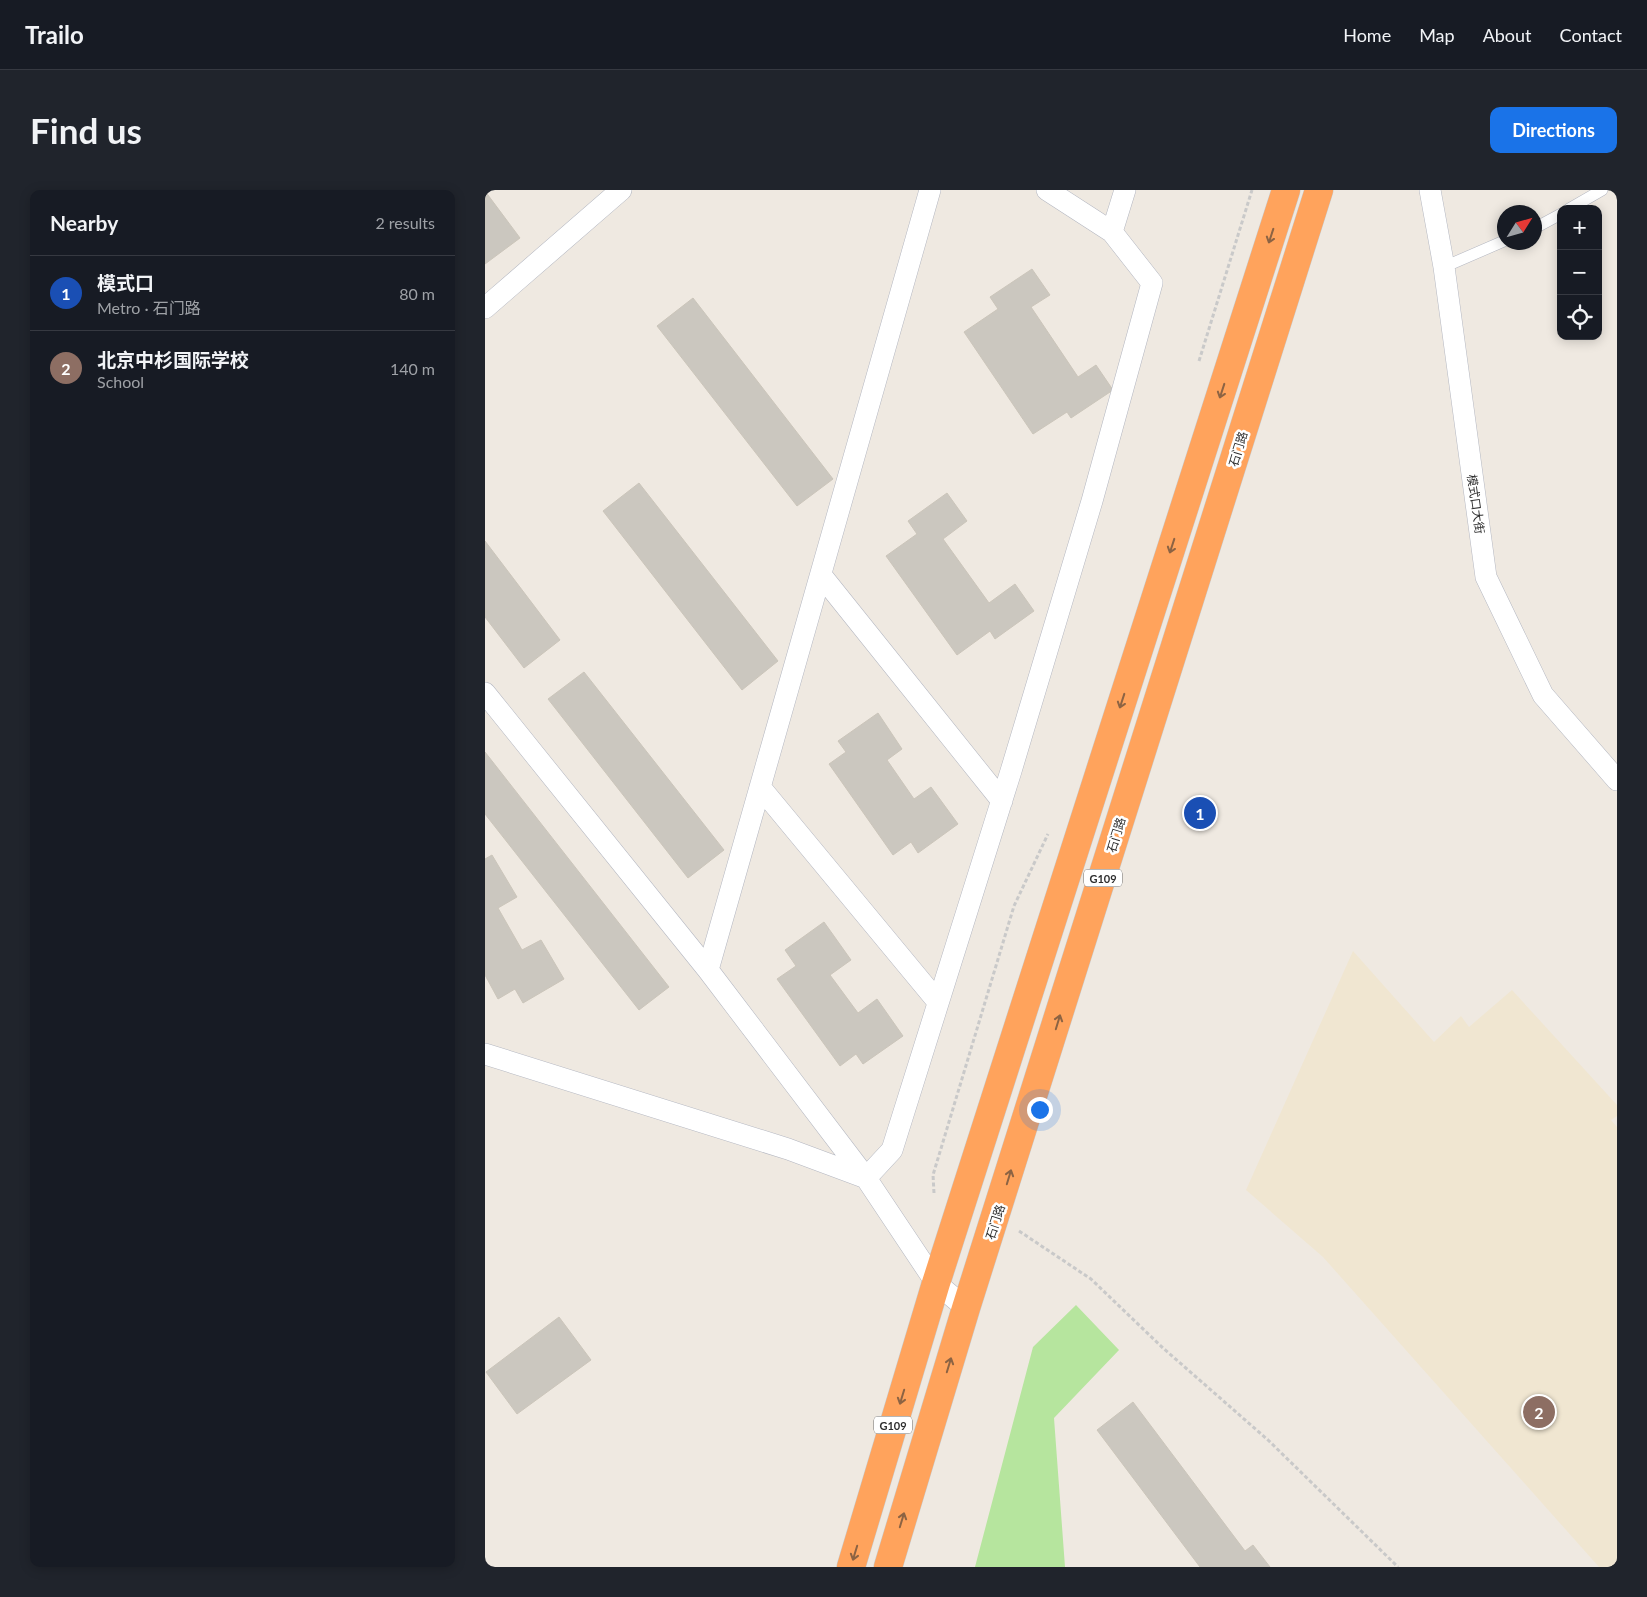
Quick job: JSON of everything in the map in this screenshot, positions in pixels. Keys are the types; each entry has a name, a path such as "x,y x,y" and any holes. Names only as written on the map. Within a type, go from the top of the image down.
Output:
{"highway":[{"name":"G109","path":"851,1567 936,1283 1286,190"},
{"name":"石门路","path":"888,1567 966,1308 997,1216 1319,190"}],"street":[{"path":"485,308 621,190"},
{"path":"709,970 930,190"},
{"path":"866,1178 892,1150 1002,802 1092,501 1152,283 1112,232 1047,190"},
{"path":"1112,232 1125,190"},
{"name":"模式口大街","path":"1430,190 1444,267 1486,577 1543,695 1617,780"},
{"path":"821,575 1002,802"},
{"path":"485,693 709,970 866,1178 936,1283 966,1308"},
{"path":"760,787 938,1002"},
{"path":"485,1054 788,1149 866,1178"}],"lane":[{"path":"1576,205 1602,190"},
{"path":"1542,224 1557,216"},
{"path":"1444,267 1497,244"}],"path":[{"path":"1199,362 1253,190"},
{"path":"933,1195 933,1175 1014,906 1051,828"},
{"path":"997,1216 1091,1279 1163,1348 1268,1440 1398,1567"}],"shaded area":[{"path":"1353,951 1434,1042 1461,1016 1469,1027 1512,990 1617,1105 1617,1116 1611,1120 1617,1127 1617,1567 1599,1567 1323,1257 1246,1190"}],"green space":[{"path":"1076,1305 1119,1350 1054,1418 1065,1567 975,1567 1033,1347"}],"building":[{"path":"485,191 520,238 485,264"},
{"path":"1032,269 1050,295 1031,307 1078,377 1096,365 1113,390 1071,418 1067,412 1033,434 964,332 998,309 990,297"},
{"path":"693,298 833,479 797,506 657,326"},
{"path":"639,483 778,661 742,690 603,511"},
{"path":"947,493 967,521 943,539 989,603 1015,584 1034,611 995,639 990,631 957,655 886,556 917,534 908,521"},
{"path":"485,541 560,640 524,668 485,617"},
{"path":"584,672 724,850 688,878 548,699"},
{"path":"878,713 902,749 887,760 914,799 931,787 958,824 918,853 911,842 893,855 829,764 846,752 838,741"},
{"path":"485,752 669,987 639,1010 485,814"},
{"path":"492,855 517,897 498,908 522,950 541,940 564,979 523,1003 515,989 498,999 485,975 485,859"},
{"path":"824,922 851,960 830,975 858,1013 877,999 903,1036 863,1064 856,1054 840,1066 777,979 796,966 785,950"},
{"path":"559,1317 591,1360 517,1414 486,1372"},
{"path":"1133,1402 1245,1551 1253,1545 1270,1567 1200,1567 1097,1430"}],"place":[{"name":"模式口","path":"1200,813"},
{"name":"北京中杉国际学校","path":"1539,1412"}]}
